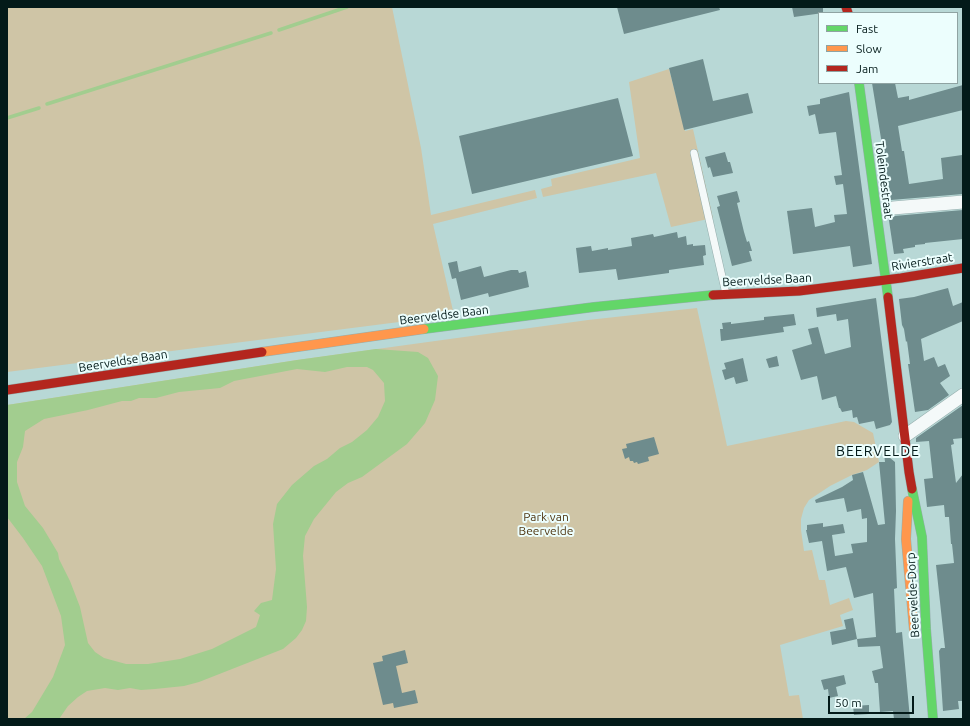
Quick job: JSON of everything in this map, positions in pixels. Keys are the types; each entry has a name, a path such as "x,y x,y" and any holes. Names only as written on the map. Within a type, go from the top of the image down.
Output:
{"main road":[{"name":"Toleindestraat","path":"859,84 885,280"},
{"name":"Rivierstraat","path":"885,280 963,268"},
{"name":"Beerveldse Baan","path":"7,390 329,342 594,307 726,294 799,291 885,280"},
{"name":"Beervelde-Dorp","path":"885,280 909,472 922,538 926,629 933,719"},
{"name":"Beervelde-Dorp","path":"909,472 906,539 915,640"}],"street":[{"path":"893,208 963,202"},
{"path":"905,436 963,395"}],"lane":[{"path":"694,153 726,294"}],"green space":[{"path":"7,7 392,7 421,148 431,215 535,190 537,198 433,224 454,315 7,372"},
{"path":"669,69 685,131 693,129 713,218 671,227 656,173 543,197 541,189 552,186 551,179 640,158 629,82"},
{"name":"Park van Beervelde","path":"697,308 727,446 846,421 854,422 873,433 879,462 867,470 852,475 830,486 809,500 804,508 801,519 804,551 812,550 819,580 825,580 830,605 849,598 853,610 840,615 843,626 780,645 789,696 799,695 803,719 7,719 7,405 297,360 588,320"}],"shaded area":[{"path":"376,349 418,352 428,358 438,376 435,400 425,423 407,444 362,477 348,483 336,492 314,519 305,536 303,556 307,607 306,621 296,638 283,649 199,682 184,686 155,689 141,690 130,688 118,690 105,688 87,691 68,706 59,719 24,719 32,712 53,677 65,645 61,616 42,566 7,517 7,405","holes":["347,367 367,367 373,370 384,383 385,401 378,417 367,430 352,442 340,448 327,459 314,466 292,485 277,504 273,524 276,569 272,600 261,603 254,611 260,615 256,627 212,649 180,659 148,664 126,664 104,658 95,652 88,643 80,607 70,581 59,559 58,553 43,528 25,506 17,482 17,462 23,447 25,431 44,419 122,401 131,401 139,398 156,398 179,392 220,388 234,381 297,369 325,372"]}],"building":[{"path":"617,7 719,7 720,10 624,34"},
{"path":"792,7 823,7 823,12 794,17"},
{"path":"703,59 713,101 748,93 753,113 684,130 669,68"},
{"path":"872,84 895,84 898,98 909,96 909,100 963,85 963,110 898,126 902,151 904,151 909,184 943,179 941,158 962,155 963,194 891,200"},
{"path":"849,92 872,264 853,267 850,246 793,254 787,211 812,208 815,227 835,222 834,215 847,214 843,184 836,185 834,176 842,175 836,132 819,134 815,114 809,116 807,106 820,104 820,99"},
{"path":"618,98 633,156 472,194 459,136"},
{"path":"725,152 733,173 713,177 710,167 708,168 705,157"},
{"path":"737,191 740,202 737,203 747,242 749,241 752,251 749,251 752,261 732,266 717,207 720,206 717,196"},
{"path":"963,210 963,239 915,245 915,247 903,249 904,253 894,254 888,214 894,216"},
{"path":"677,232 678,238 686,236 687,245 705,245 706,255 703,256 704,265 669,270 669,273 618,280 616,269 579,273 576,248 591,246 592,251 608,248 608,250 632,246 631,238 653,234 654,237"},
{"path":"457,261 459,272 481,266 484,277 511,270 518,270 519,273 526,271 529,287 489,297 488,293 461,300 456,278 452,279 448,263"},
{"path":"948,288 953,306 963,302 963,321 921,339 924,361 934,357 938,367 945,364 950,376 940,383 949,395 928,410 915,412 908,364 910,364 907,341 906,342 902,325 899,299 914,297"},
{"path":"876,298 892,422 890,425 876,429 874,421 859,424 857,417 853,418 852,410 842,412 839,408 836,396 822,400 817,376 801,380 792,350 812,344 808,329 818,327 825,354 851,347 848,319 837,321 836,314 817,317 816,308"},
{"path":"794,314 796,325 783,327 784,332 721,341 720,329 723,329 722,323 731,322 731,324 764,320 764,317"},
{"path":"777,356 779,366 769,368 766,359"},
{"path":"743,358 748,381 736,384 734,377 725,380 722,370 726,369 724,363"},
{"path":"963,405 963,438 953,439 954,444 951,445 956,483 963,474 963,701 958,701 959,709 943,711 939,651 941,648 945,648 936,565 954,563 949,517 945,517 944,505 927,507 924,479 933,478 929,441 916,442 916,438"},
{"path":"654,437 659,454 648,457 649,461 638,464 637,462 634,463 633,461 630,461 629,457 625,459 622,449 627,448 626,444"},
{"path":"884,453 895,462 895,539 897,588 894,589 896,633 902,632 910,719 894,719 893,711 880,712 878,683 875,683 872,671 883,668 880,646 858,647 857,639 876,637 873,593 854,598 846,567 827,571 822,541 809,543 806,530 807,525 823,523 823,527 843,524 845,533 832,535 835,556 853,553 851,544 867,542 867,518 862,519 861,509 847,512 844,498 816,503 815,500 853,480 852,475 863,472 878,525 885,524 879,462 885,462"},
{"path":"853,618 857,639 832,645 830,632 846,629 844,620"},
{"path":"405,650 408,663 396,666 402,693 415,690 418,703 394,708 393,703 383,705 373,663 383,661 382,656"},
{"path":"844,675 846,684 836,687 838,696 829,698 828,689 824,690 821,680"},
{"path":"869,705 869,714 854,715 853,706"}],"waterway":[{"path":"279,30 347,7"},
{"path":"47,104 271,33"},
{"path":"7,118 39,108"}],"traffic: fast":[{"path":"859,84 888,297"},
{"path":"424,329 594,307 713,295"},
{"path":"912,489 922,537 926,629 933,719"}],"traffic: slow":[{"path":"262,352 424,329"},
{"path":"908,501 906,539 914,630"}],"traffic: jam":[{"path":"846,7 848,12"},
{"path":"713,295 799,291 901,278 963,268"},
{"path":"888,297 912,489"},
{"path":"7,390 262,352"}],"district":[{"name":"BEERVELDE","path":"878,451"}]}
